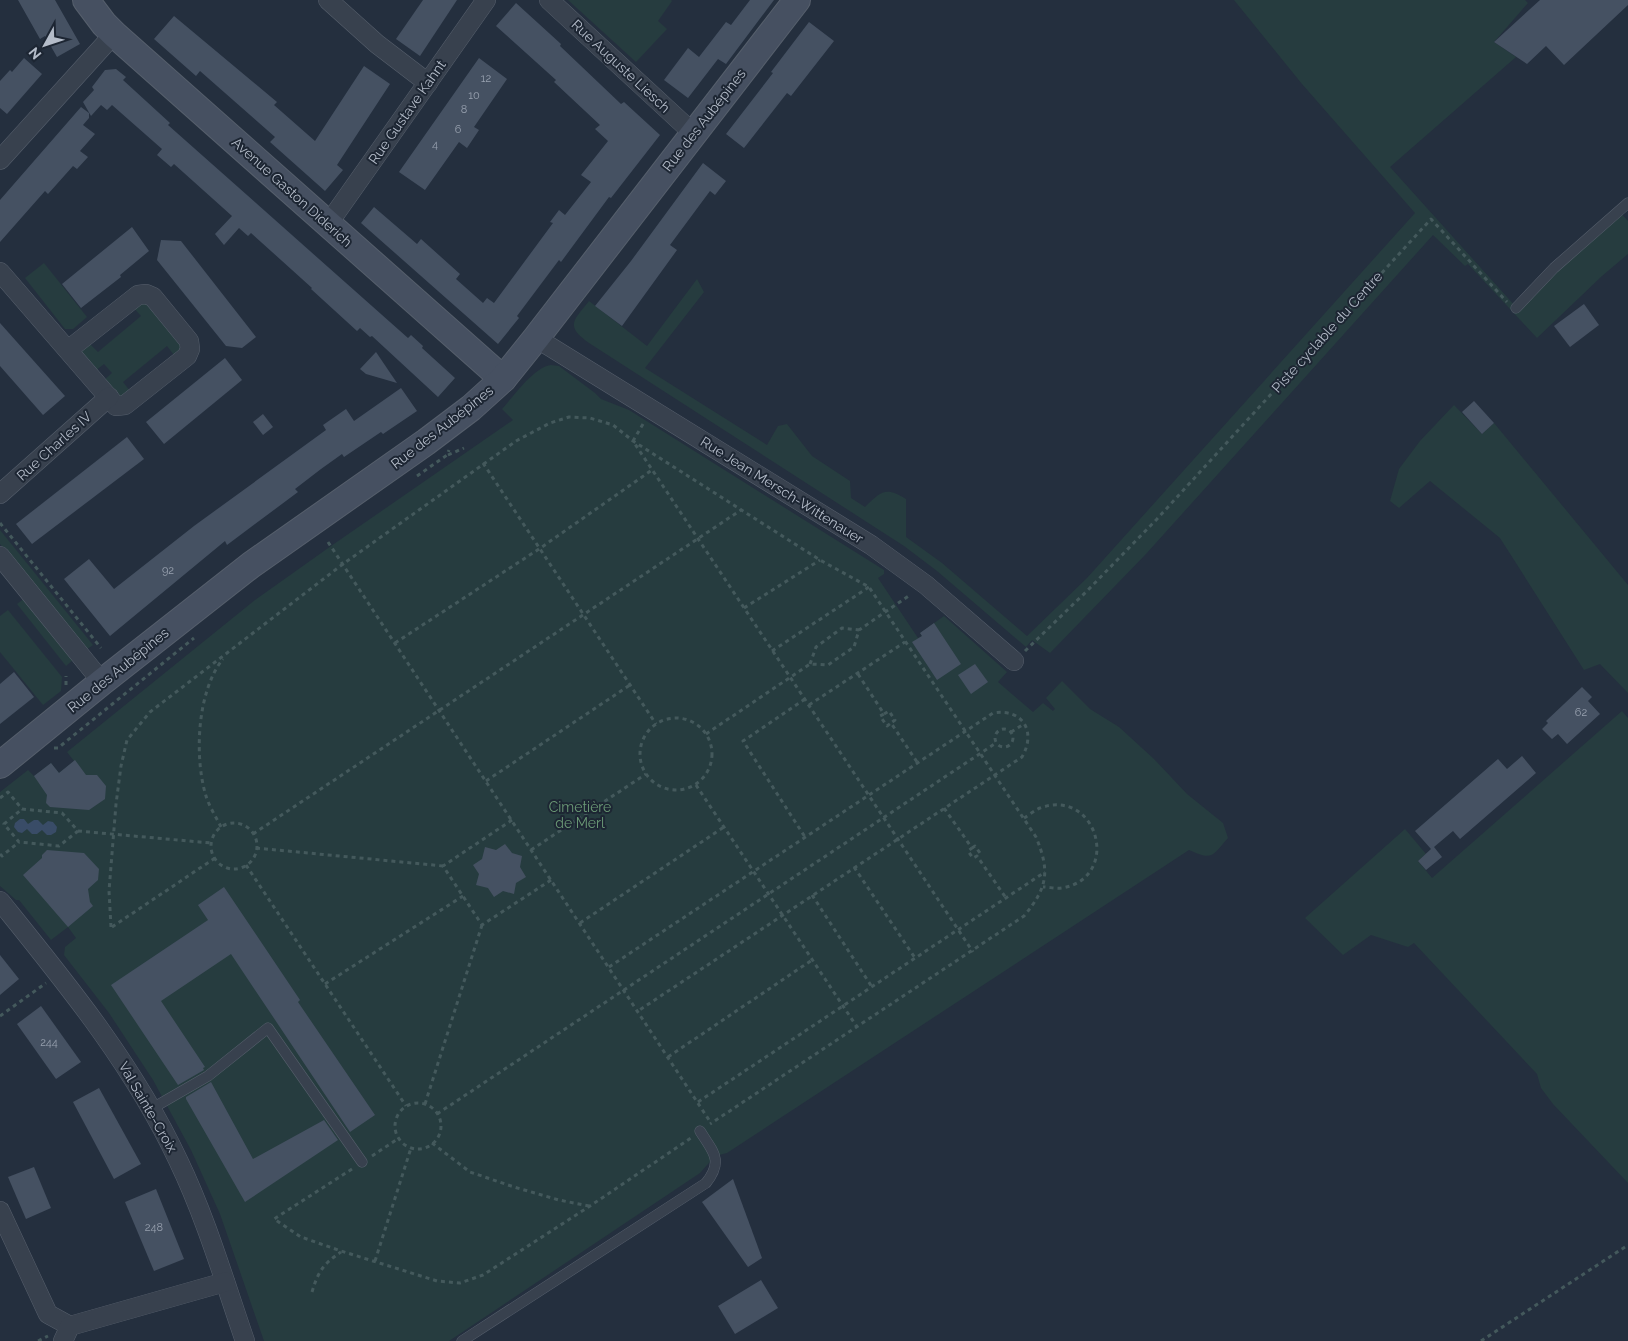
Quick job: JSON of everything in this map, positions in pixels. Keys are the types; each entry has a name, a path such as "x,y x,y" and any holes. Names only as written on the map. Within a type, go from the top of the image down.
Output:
{"street":[{"name":"Avenue Gaston Diderich","path":"86,0 114,34 503,379"},
{"path":"328,0 377,44 428,83"},
{"name":"Rue Gustave Kahnt","path":"328,224 486,0"},
{"name":"Rue Auguste Liesch","path":"549,0 693,133"},
{"name":"Rue des Aubépines","path":"0,765 251,565 426,442 486,396 503,379 536,338 797,0"},
{"path":"0,160 114,34"},
{"path":"0,272 116,406 125,406 187,356 190,349 188,341 153,297 146,294 138,295 68,350"},
{"name":"Rue Jean Mersch-Wittenauer","path":"536,338 871,545 926,585 1014,660"},
{"name":"Rue Charles IV","path":"0,494 109,397"},
{"path":"0,556 102,682"},
{"name":"Val Sainte-Croix","path":"0,901 96,1023 151,1109 178,1160 211,1238 245,1341"},
{"path":"0,1211 48,1314 67,1333 225,1282"}],"lane":[{"path":"1516,308 1554,268 1628,203"},
{"path":"151,1109 208,1076 268,1028 362,1162"},
{"path":"462,1341 706,1183 715,1172 716,1156 700,1131"}],"path":[{"name":"Piste cyclable du Centre","path":"1031,645 1157,519 1431,218 1507,302 1516,308"},
{"path":"215,858 111,928 109,892 113,835 121,766 127,740 150,712 343,564 482,463 516,441 550,423 570,416 590,418 613,425 633,441 820,560 869,587 996,774 1036,837 1044,855 1046,872 1043,887 1035,903 1024,916 973,952 484,1275 460,1283 438,1281 341,1252 301,1237 274,1219 398,1138"},
{"path":"633,441 645,420"},
{"path":"633,441 973,952"},
{"path":"447,455 450,447"},
{"path":"411,480 447,455 464,448"},
{"path":"482,463 656,724"},
{"path":"395,643 539,549 652,470"},
{"path":"253,834 741,510"},
{"path":"0,523 101,648"},
{"path":"328,542 712,1124"},
{"path":"744,608 820,560"},
{"path":"810,664 828,665 854,647 859,630 926,585"},
{"path":"772,651 869,587"},
{"path":"706,734 810,664 816,646 842,628 859,630"},
{"path":"21,748 58,748 202,632"},
{"path":"809,705 906,642"},
{"path":"221,827 206,796 204,787 200,767 199,728 207,690 217,666 227,654"},
{"path":"858,674 884,714"},
{"path":"486,781 630,685"},
{"path":"805,699 743,741 805,836"},
{"path":"889,711 895,720 891,723 886,726 880,716 889,711"},
{"path":"608,967 993,713 1013,714 1024,724 1029,738 1027,748 1022,757 638,1011"},
{"path":"678,718 694,723 706,734 711,744 712,762 705,777 696,785 686,790 674,791 663,788 646,774 641,764 642,742 656,724 666,719 678,718"},
{"path":"891,723 917,762"},
{"path":"1011,732 1024,724"},
{"path":"1005,728 1011,732 1013,740 1009,746 1002,747 996,743 994,736 998,730 1005,728"},
{"path":"437,1114 996,743"},
{"path":"531,850 646,774"},
{"path":"696,785 857,1027"},
{"path":"0,798 8,792 22,809"},
{"path":"1024,818 1039,808 1057,804 1074,808 1088,820 1097,836 1098,854 1091,870 1078,883 1061,889 1043,887"},
{"path":"944,808 972,848 968,851 973,858 977,856 1006,898"},
{"path":"78,831 59,846 19,842 2,824 22,809 62,813 78,831 211,843"},
{"path":"256,848 443,866 512,820"},
{"path":"228,824 242,824 253,834 256,848 251,860 246,865 232,868 219,863 215,858 211,843 213,836 221,827 228,824"},
{"path":"580,923 724,827"},
{"path":"0,854 2,856 19,842"},
{"path":"246,865 406,1106"},
{"path":"443,866 482,926"},
{"path":"854,867 915,958"},
{"path":"698,1102 1046,872"},
{"path":"426,1104 482,926 551,880"},
{"path":"812,895 872,987"},
{"path":"325,984 463,896"},
{"path":"668,1056 812,960"},
{"path":"0,1016 59,974"},
{"path":"419,1103 426,1104 437,1114 440,1133 426,1147 411,1148 398,1138 395,1124 396,1117 406,1106 419,1103"},
{"path":"432,1143 470,1172 514,1188 590,1206"},
{"path":"375,1261 411,1148"},
{"path":"1481,1341 1628,1245"},
{"path":"312,1292 317,1276 327,1262 341,1252"}],"green space":[{"path":"568,0 672,1 658,21 667,29 636,62"},
{"path":"1234,0 1525,0 1528,3 1494,42 1516,57 1390,167 1516,307 1619,211 1628,221 1628,254 1537,338 1468,264 1465,266 1433,235 1146,554 1050,653 1032,640 1026,647 937,571 904,546 589,343 574,328 576,319 589,301 647,346 697,279 704,292 645,368 767,445 778,426 787,424 812,456 850,481 851,498 865,507 879,494 884,492 893,493 906,499 906,537 942,563 1027,636 1087,578 1415,213 1302,84"},
{"path":"44,263 87,317 73,329 65,329 25,278"},
{"path":"146,302 181,342 181,348 174,355 167,346 123,382 130,391 123,397 116,395 103,381 112,373 104,364 95,371 82,356 82,350 89,343 98,352 141,316 133,307"},
{"name":"Cimetière de Merl","path":"551,365 559,366 601,399 629,410 884,570 884,574 878,578 918,638 922,636 920,633 944,616 1007,672 998,682 1033,712 1043,703 1053,711 1055,709 1046,698 1062,681 1090,709 1119,727 1154,759 1187,794 1223,823 1228,838 1212,855 1203,855 1189,850 727,1153 715,1156 700,1173 449,1341 264,1341 220,1214 191,1150 153,1080 109,1013 64,955 65,947 76,938 68,927 51,940 19,900 16,900 0,886 0,792 28,770 34,776 51,763 59,773 74,761 67,752 255,600 513,420 502,409 531,376"},
{"path":"1454,405 1482,434 1494,423 1628,585 1628,693 1600,664 1584,670 1500,538 1430,481 1399,508 1390,501 1399,469 1420,441"},
{"path":"0,530 93,645 86,650 0,544"},
{"path":"25,598 74,659 66,666 17,604"},
{"path":"8,610 62,677 61,691 43,705 0,652 0,616"},
{"path":"1622,711 1628,718 1628,1183 1553,1104 1541,1088 1537,1074 1414,943 1408,947 1371,935 1343,955 1305,918 1405,829 1426,854 1418,861 1432,878"}],"water":[{"path":"20,819 24,819 28,824 34,820 38,820 43,825 48,821 53,822 57,827 56,832 47,835 42,830 37,834 32,834 27,829 22,833 18,832 14,827 15,823"}],"building":[{"path":"18,0 55,0 80,44 57,57 45,36 40,39"},
{"path":"423,0 457,0 420,56 396,39"},
{"path":"750,0 774,0 726,64 718,59 688,98 664,80 688,48 699,57 726,22 731,25"},
{"path":"1540,0 1628,0 1628,5 1564,65 1546,46 1527,64 1494,42"},
{"path":"516,3 561,44 560,46 621,104 624,102 660,135 611,198 609,197 561,262 559,260 517,316 519,318 498,344 361,223 374,207 417,244 421,239 460,274 456,279 483,303 487,298 494,303 553,223 550,222 559,210 565,215 591,182 581,175 608,141 595,129 600,125 554,82 556,80 496,26"},
{"path":"174,16 277,102 274,105 315,141 364,66 390,84 337,165 343,170 325,191 270,142 275,137 200,71 196,76 154,39"},
{"path":"809,22 834,41 791,96 787,93 744,148 726,134"},
{"path":"24,58 42,74 7,114 0,108 0,81 10,70 12,72"},
{"path":"479,58 507,79 474,127 479,130 467,148 459,142 425,190 399,172"},
{"path":"116,69 126,77 123,80 170,123 168,125 408,338 411,335 423,346 422,348 455,378 438,397 372,336 370,337 360,328 357,331 251,233 248,236 239,228 224,245 215,234 232,216 174,164 171,167 157,155 162,149 112,105 107,110 101,105 91,116 83,102 94,90 92,87 105,70"},
{"path":"81,107 89,113 89,118 83,125 95,134 80,151 88,157 77,169 73,166 48,194 45,191 0,242 0,200"},
{"path":"703,163 726,181 715,195 710,191 670,245 677,250 622,326 595,306 631,261"},
{"path":"132,227 149,251 120,275 121,277 81,308 62,284"},
{"path":"161,240 181,241 256,337 242,348 226,346 157,260"},
{"path":"1584,304 1599,325 1570,347 1554,326"},
{"path":"0,323 65,396 43,415 0,366"},
{"path":"376,352 397,383 366,374 360,369"},
{"path":"225,358 242,380 164,444 146,422"},
{"path":"401,388 417,411 383,434 381,432 344,457 342,454 321,469 295,489 298,492 227,545 225,541 110,636 64,579 89,559 114,589 194,526 326,430 323,425 346,409 354,421"},
{"path":"1474,401 1494,423 1482,434 1462,412"},
{"path":"263,414 273,427 263,435 253,422"},
{"path":"127,437 144,459 32,544 16,524"},
{"path":"934,623 961,664 937,680 912,642 922,636 920,633"},
{"path":"975,664 988,682 971,694 958,675"},
{"path":"14,672 34,697 0,724 0,684"},
{"path":"1582,687 1592,697 1588,701 1600,714 1567,744 1558,734 1552,739 1542,729 1548,723 1546,721"},
{"path":"1522,756 1536,773 1460,839 1453,831 1434,847 1442,857 1426,870 1418,861 1431,849 1415,831 1498,759 1507,769"},
{"path":"75,760 86,775 97,775 106,786 105,799 89,810 50,807 46,803 47,795 34,776 51,763 59,773"},
{"path":"505,844 512,853 522,856 520,867 526,877 516,883 514,894 503,891 494,897 488,888 476,885 479,874 473,865 482,859 485,847 496,850"},
{"path":"47,850 84,853 99,869 98,880 88,889 90,902 93,906 68,927 23,875 42,858 42,855"},
{"path":"224,887 300,1000 298,1002 375,1115 350,1132 231,954 161,1001 205,1067 203,1068 204,1070 178,1085 111,985 208,920 198,905"},
{"path":"0,955 19,979 0,995"},
{"path":"41,1006 81,1062 56,1079 17,1024"},
{"path":"211,1082 253,1159 324,1120 338,1140 245,1202 186,1099 186,1097"},
{"path":"99,1088 141,1164 114,1179 73,1102"},
{"path":"34,1167 51,1208 26,1219 8,1177"},
{"path":"733,1179 762,1258 748,1267 702,1202"},
{"path":"156,1189 184,1259 154,1271 125,1202"},
{"path":"761,1280 778,1308 735,1334 718,1306"}]}
